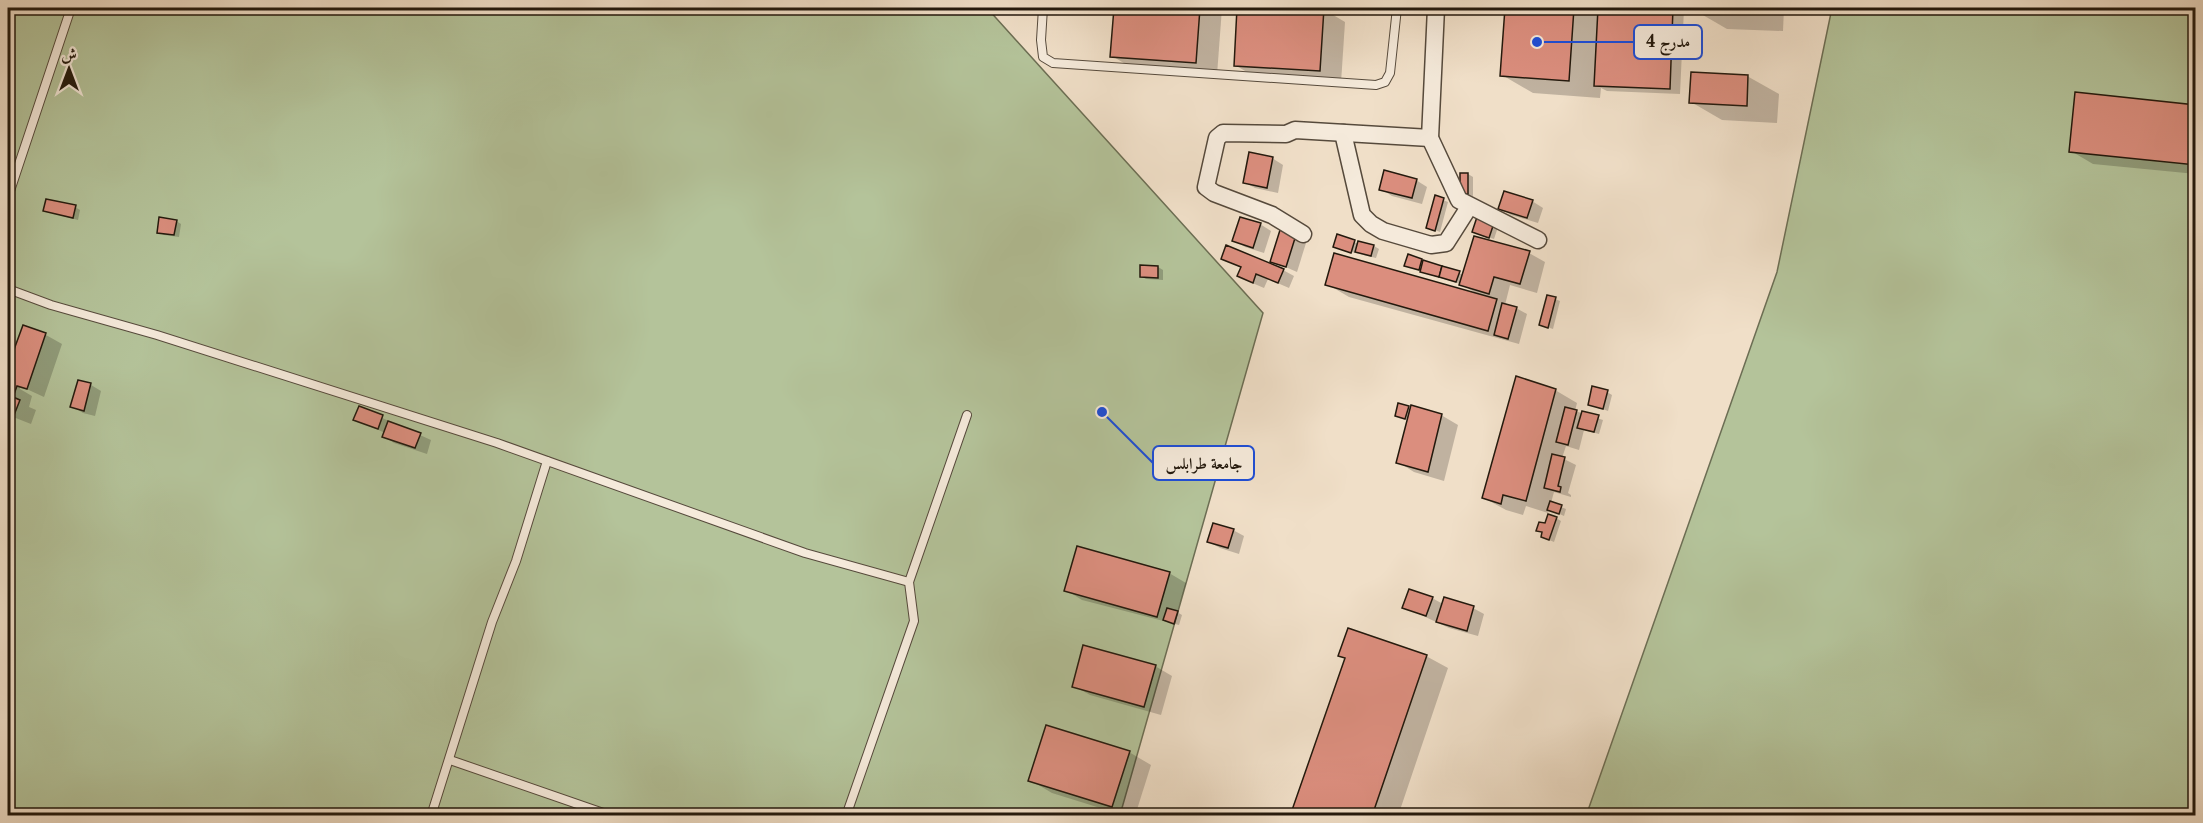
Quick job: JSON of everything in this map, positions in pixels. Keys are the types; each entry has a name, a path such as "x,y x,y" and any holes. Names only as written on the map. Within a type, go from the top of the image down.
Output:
{"street":[{"path":"1436,8 1430,138 1459,200 1538,240"},
{"path":"1303,234 1272,215 1214,193 1206,187 1217,138 1223,133 1286,134 1295,130 1430,138"},
{"path":"1343,133 1362,215 1371,224 1383,231 1431,245 1446,243 1469,207"}],"lane":[{"path":"8,197 71,8"},
{"path":"1043,8 1041,40 1043,57 1053,63 1376,85 1385,82 1390,73 1396,8"},
{"path":"8,289 51,305 276,373 547,461 805,553 909,582"},
{"path":"846,816 914,621 909,582 967,416"},
{"path":"431,816 492,622 516,561 547,461"},
{"path":"450,760 612,816"}],"green space":[{"path":"8,8 987,8 1263,313 1120,815 8,815"},
{"path":"1832,8 2195,8 2195,815 1586,816 1777,272"}],"building":[{"path":"1114,8 1200,8 1196,63 1110,57"},
{"path":"1237,8 1324,8 1320,71 1234,66"},
{"path":"1505,8 1574,8 1569,81 1500,76"},
{"path":"1598,8 1673,8 1670,89 1594,86"},
{"path":"1695,8 1753,8 1752,14 1695,11"},
{"path":"1691,72 1748,75 1747,106 1689,103"},
{"path":"2075,92 2196,105 2196,165 2069,152"},
{"path":"1249,152 1273,157 1267,188 1243,183"},
{"path":"1384,170 1417,179 1412,198 1379,190"},
{"path":"1460,173 1468,173 1468,194 1460,194"},
{"path":"1504,191 1533,200 1527,218 1498,209"},
{"path":"1435,195 1444,198 1435,231 1426,228"},
{"path":"46,199 76,205 73,218 43,211"},
{"path":"159,217 177,220 174,235 157,233"},
{"path":"1240,217 1261,223 1253,248 1232,241"},
{"path":"1477,217 1494,223 1489,238 1472,232"},
{"path":"1280,230 1296,235 1286,267 1270,262"},
{"path":"1337,234 1355,240 1351,253 1333,247"},
{"path":"1474,236 1530,251 1520,284 1494,277 1489,294 1459,285"},
{"path":"1358,241 1374,245 1371,256 1355,252"},
{"path":"1226,245 1284,269 1278,283 1256,274 1253,283 1237,276 1241,267 1221,259"},
{"path":"1334,253 1497,299 1488,331 1325,285"},
{"path":"1408,254 1422,259 1419,270 1404,266"},
{"path":"1423,260 1442,266 1439,277 1420,272"},
{"path":"1140,265 1158,266 1158,278 1140,277"},
{"path":"1442,266 1460,271 1456,282 1439,277"},
{"path":"1547,295 1556,297 1548,328 1539,325"},
{"path":"1502,303 1517,307 1508,339 1494,335"},
{"path":"23,325 46,333 27,389 17,386 13,397 20,400 14,415 8,413 8,366"},
{"path":"1516,376 1556,389 1526,501 1503,495 1501,504 1482,498"},
{"path":"78,380 91,383 84,411 70,407"},
{"path":"1592,386 1608,390 1603,409 1588,405"},
{"path":"1398,403 1409,406 1405,419 1395,416"},
{"path":"1411,405 1442,414 1428,472 1396,463"},
{"path":"359,406 383,415 378,429 353,420"},
{"path":"1565,407 1577,410 1568,445 1556,442"},
{"path":"1582,411 1599,415 1594,432 1577,428"},
{"path":"388,421 421,433 415,448 382,437"},
{"path":"1552,454 1565,457 1558,486 1561,487 1560,492 1544,488"},
{"path":"1550,501 1562,505 1559,514 1547,510"},
{"path":"1548,514 1557,517 1549,540 1541,537 1542,532 1536,531 1539,522 1545,523"},
{"path":"1213,523 1234,529 1228,548 1207,542"},
{"path":"1077,546 1170,572 1157,617 1064,591"},
{"path":"1409,589 1433,597 1426,616 1402,608"},
{"path":"1444,597 1474,606 1467,631 1436,622"},
{"path":"1167,608 1178,611 1174,624 1163,620"},
{"path":"1348,628 1427,655 1372,816 1300,816 1291,813 1345,658 1338,656"},
{"path":"1083,645 1156,665 1144,707 1072,687"},
{"path":"1046,725 1130,751 1112,807 1028,781"}],"place":[{"name":"مدرج 4","path":"1537,42"},
{"name":"جامعة طرابلس","path":"1102,412"}]}
